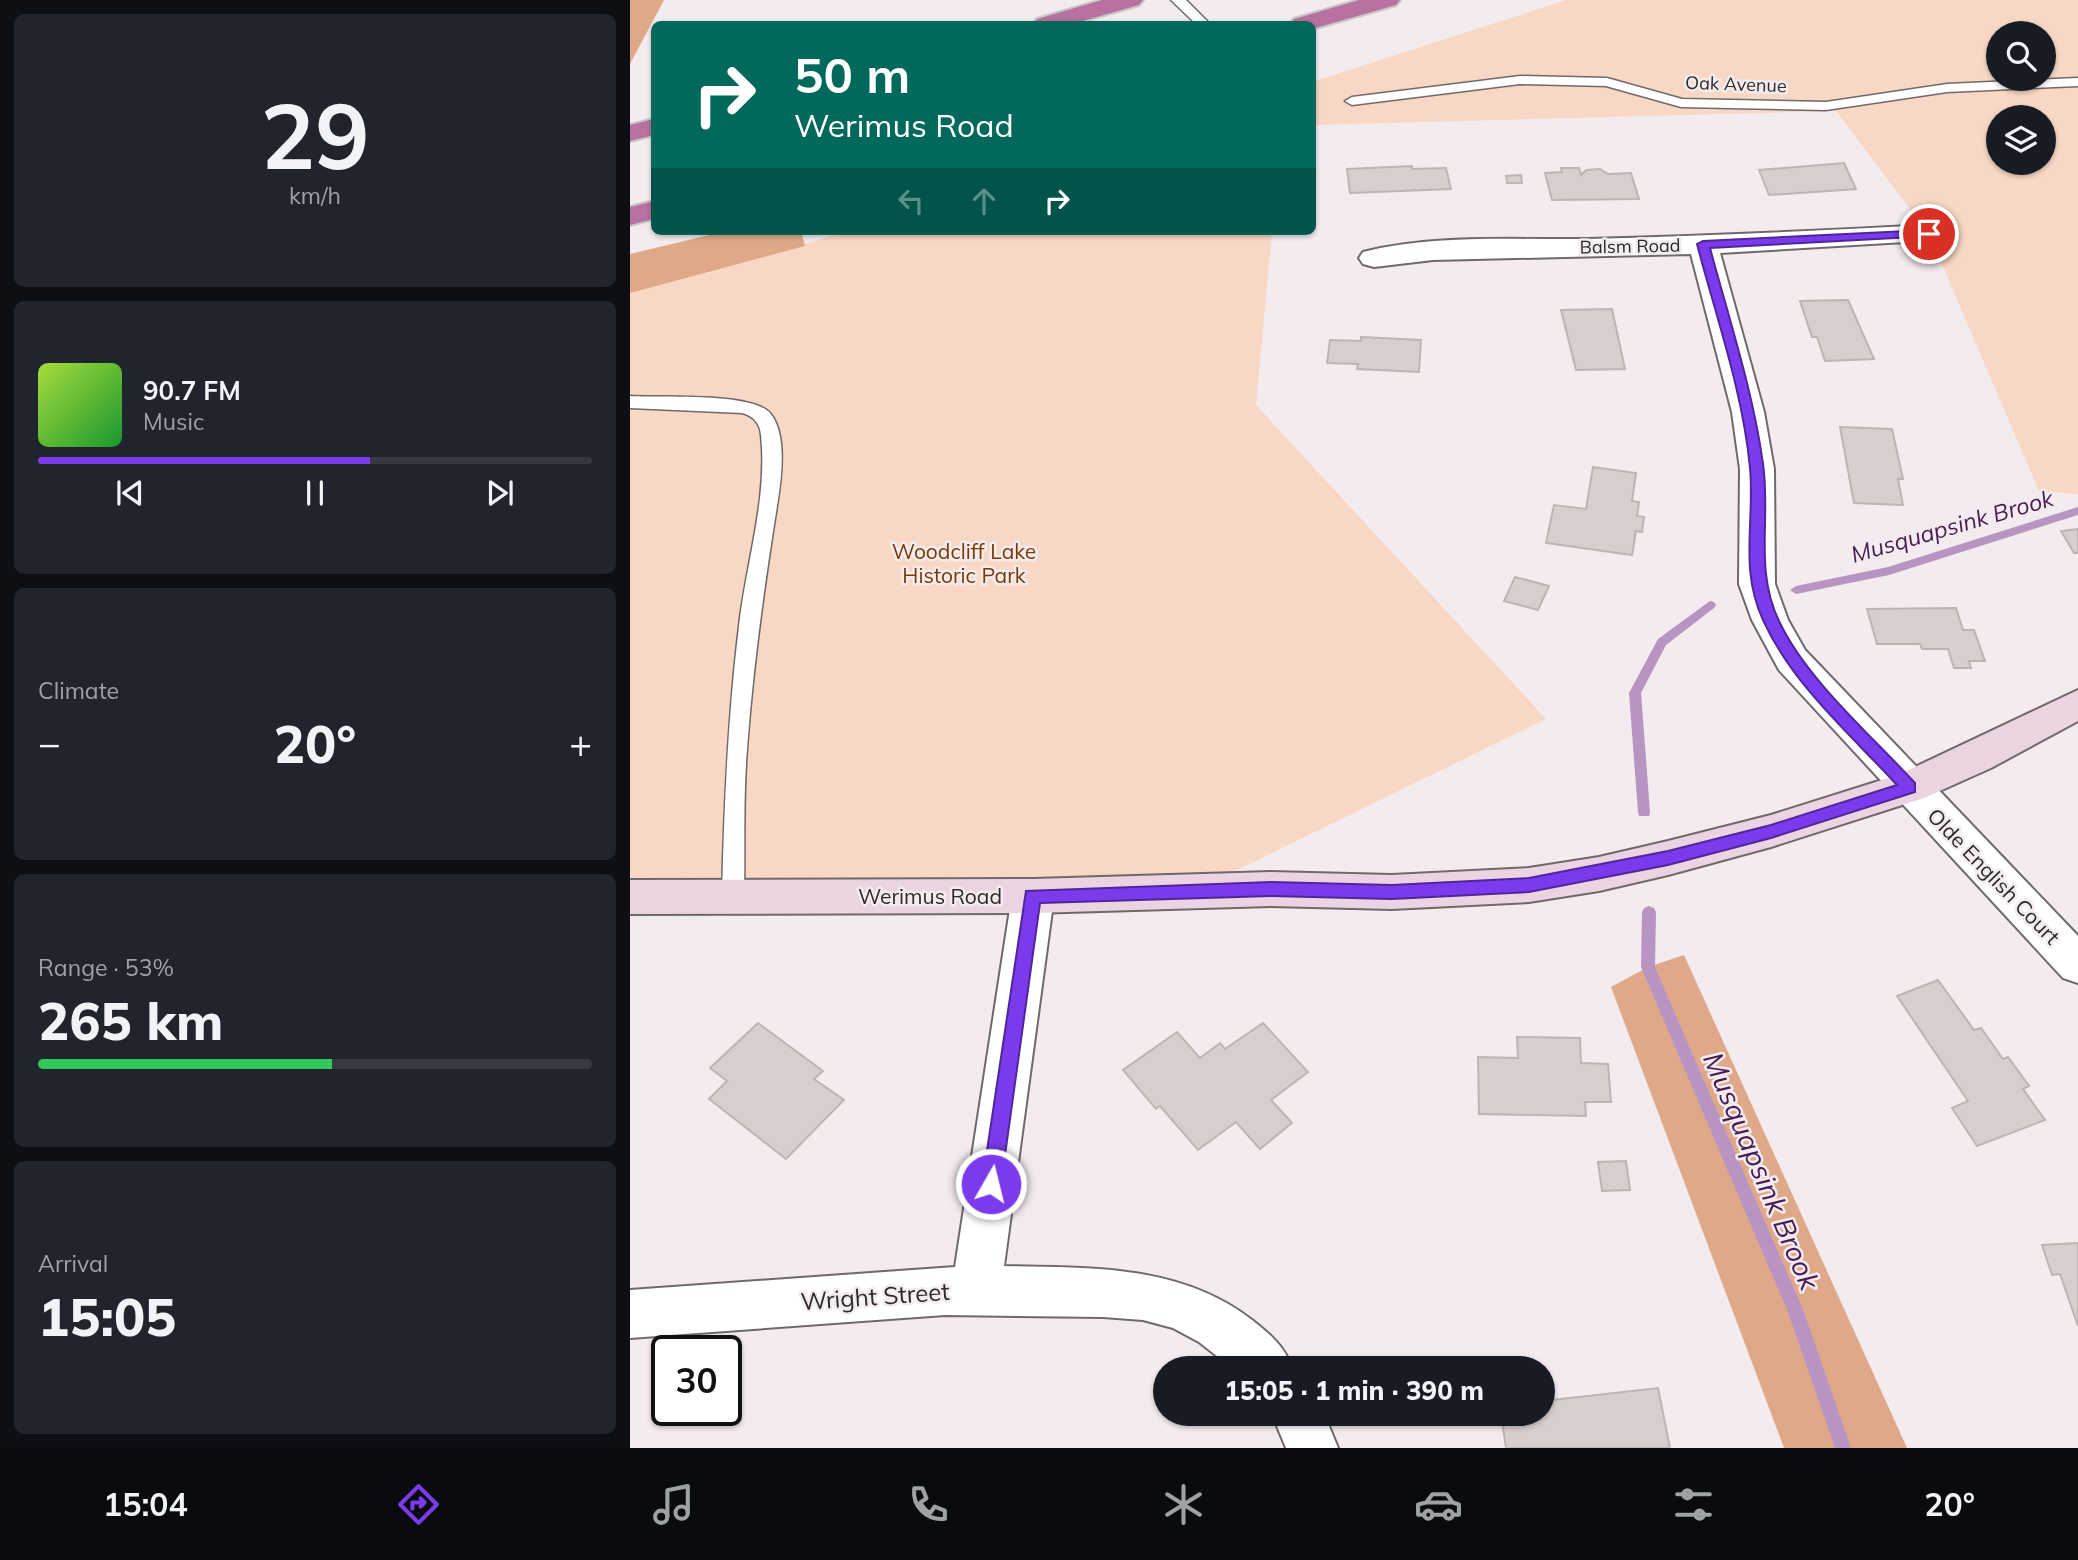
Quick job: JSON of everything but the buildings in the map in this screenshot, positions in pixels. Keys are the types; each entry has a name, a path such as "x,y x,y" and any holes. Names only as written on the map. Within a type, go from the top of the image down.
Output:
{"highway":[{"path":"1056,21 1130,0"},
{"path":"1314,21 1387,0"},
{"path":"630,133 651,128"},
{"path":"630,216 651,211"}],"main road":[{"name":"Werimus Road","path":"630,898 1032,896 1271,889 1392,892 1529,885 1668,858 1771,831 1910,787 1977,757 2078,704"}],"street":[{"name":"Balsm Road","path":"1374,258 1433,251 1703,244 1929,234"},
{"name":"Olde English Court","path":"1703,244 1748,412 1757,468 1757,584 1770,620 1792,660 2078,964"},
{"name":"Wright Street","path":"630,1314 976,1289 1032,896"},
{"path":"976,1289 1103,1293 1156,1299 1206,1318 1250,1348 1256,1356"},
{"path":"1303,1426 1312,1448"}],"lane":[{"path":"1178,0 1200,21"},
{"name":"Oak Avenue","path":"1352,101 1520,80 1607,82 1681,103 1826,106 1947,88 2078,82"},
{"path":"630,402 743,407 764,418 770,432 769,496 749,623 736,751 733,897"}],"green space":[{"path":"1566,0 2078,0 2078,494 2039,491 1929,234 1836,111 1316,125 1316,81"},
{"name":"Woodcliff Lake Historic Park","path":"836,235 1272,235 1256,405 1546,719 1194,891 630,897 630,293"}],"shaded area":[{"path":"630,0 664,0 651,21 630,64"},
{"path":"709,235 802,235 805,246 630,293 630,254"},
{"path":"1684,955 1907,1448 1784,1448 1611,987 1648,967"}],"waterway":[{"name":"Musquapsink Brook","path":"1796,590 1889,571 2078,511"},
{"name":"Musquapsink Brook","path":"1644,812 1635,693 1662,642 1710,605"},
{"name":"Musquapsink Brook","path":"1649,912 1648,967 1796,1312 1843,1448"}],"route":[{"path":"991,1184 1032,896 1271,889 1392,892 1529,885 1599,874 1668,858 1771,831 1910,787 1792,660 1770,620 1757,584 1757,468 1748,412 1703,244 1929,234"}]}
